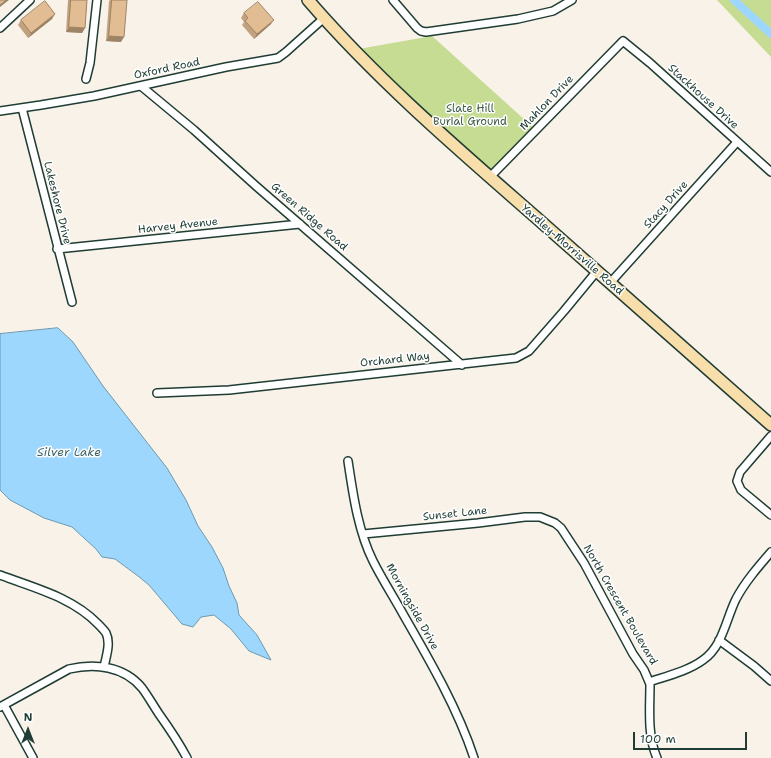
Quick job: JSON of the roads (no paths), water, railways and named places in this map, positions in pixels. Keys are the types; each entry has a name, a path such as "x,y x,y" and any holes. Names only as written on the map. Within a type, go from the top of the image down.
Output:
{"main road":[{"name":"Yardley-Morrisville Road","path":"308,0 356,54 490,177 771,425"}],"street":[{"path":"0,28 30,0"},
{"path":"86,79 91,57 97,0"},
{"path":"393,0 417,28 426,32 553,11 566,5 572,0"},
{"name":"Oxford Road","path":"0,111 94,96 278,58 324,18"},
{"name":"Stackhouse Drive","path":"620,45 623,41 650,63 771,172"},
{"name":"Mahlon Drive","path":"490,177 620,45"},
{"name":"Green Ridge Road","path":"141,86 194,130 462,365"},
{"name":"Lakeshore Drive","path":"22,108 57,249 72,302"},
{"name":"Stacy Drive","path":"610,283 737,142"},
{"name":"Harvey Avenue","path":"57,249 300,224"},
{"name":"Orchard Way","path":"157,393 228,390 509,360 523,356 529,351 597,271"},
{"path":"771,436 740,472 737,481 741,490 771,515"},
{"name":"Morningside Drive","path":"348,461 353,493 363,534 373,562 408,621 458,716 474,758"},
{"name":"Sunset Lane","path":"363,534 470,524 525,517 540,517 549,520"},
{"name":"North Crescent Boulevard","path":"549,520 561,528 584,563 633,654 644,670 649,682 650,732 657,758"},
{"path":"649,682 684,670 704,660 711,653 720,640 736,598 753,573 771,552"},
{"path":"0,575 56,595 95,621 106,632 108,638 104,666"},
{"path":"720,640 771,681"},
{"path":"33,758 2,706 69,669 81,666 104,666 129,677 142,688 187,758"}],"water":[{"name":"Silver Lake","path":"58,328 73,342 103,386 167,468 186,500 198,526 212,547 223,568 237,603 239,615 257,635 271,660 249,651 231,629 214,615 201,617 193,627 182,624 149,585 115,559 102,557 96,549 72,527 44,518 10,500 0,490 0,334"}],"waterway":[{"path":"734,0 771,34"}],"park label":[{"name":"Slate Hill Burial Ground","path":"470,115"}]}
